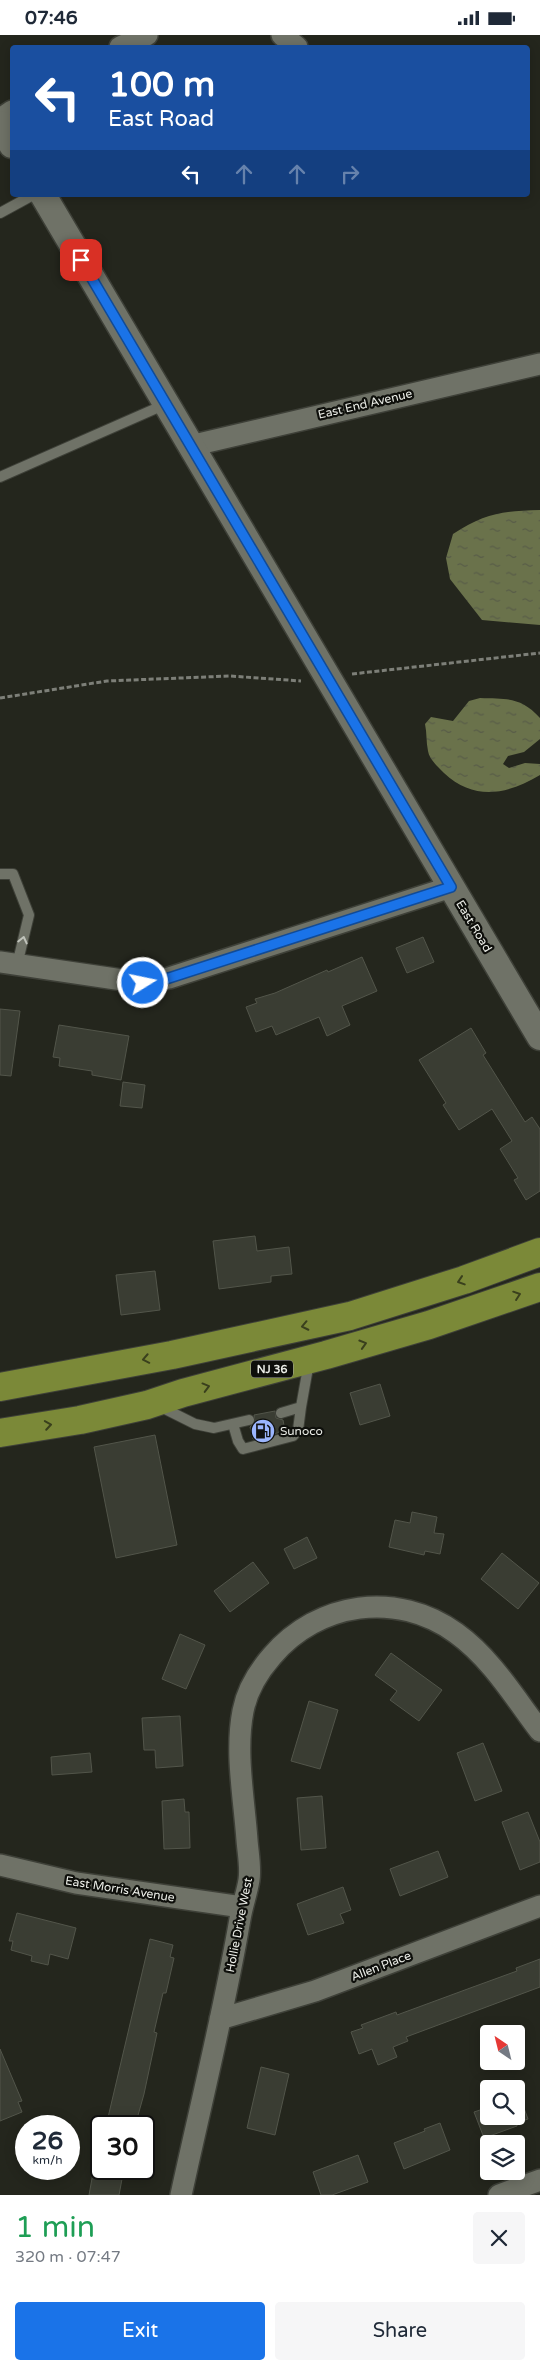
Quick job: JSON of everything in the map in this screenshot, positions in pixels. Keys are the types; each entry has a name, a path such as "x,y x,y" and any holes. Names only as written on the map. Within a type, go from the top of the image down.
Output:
{"highway":[{"path":"0,1387 172,1355 350,1316 464,1280 540,1252"},
{"name":"NJ 36","path":"0,1433 80,1420 154,1403 183,1393 429,1325 540,1287"}],"street":[{"path":"124,45 147,35"},
{"path":"282,35 294,45"},
{"path":"0,123 10,141"},
{"name":"East Road","path":"44,197 540,1037"},
{"name":"East End Avenue","path":"190,446 540,364"},
{"path":"9,964 143,983 169,978 451,887"},
{"name":"Hollie Drive West","path":"180,2195 220,2019 249,1879 241,1751 242,1722 249,1690 270,1657 293,1634 326,1616 349,1609 386,1606 419,1613 456,1633 475,1649 540,1731"},
{"name":"East Morris Avenue","path":"0,1865 76,1883 242,1907"},
{"name":"Allen Place","path":"220,2019 314,1991 540,1906"},
{"path":"499,2195 540,2180"}],"lane":[{"path":"0,213 29,197"},
{"path":"0,477 166,404"},
{"path":"0,874 13,874 29,915 9,964"},
{"path":"233,1424 238,1441 243,1449 293,1436 298,1430 310,1359"},
{"path":"154,1403 195,1425 214,1428 249,1420"},
{"path":"281,1413 301,1407"}],"path":[{"path":"347,674 540,653"},
{"path":"0,698 107,681 230,676 306,680"}],"water":[{"path":"540,510 540,625 482,620 450,579 446,558 453,534 485,517 504,512"},
{"path":"480,698 506,699 520,703 540,718 540,739 524,752 508,756 503,764 509,768 525,763 540,764 540,775 528,782 503,791 479,791 455,782 434,763 428,751 425,724 431,717 453,721 469,701"}],"building":[{"path":"423,937 434,962 407,973 396,948"},
{"path":"362,957 377,991 342,1006 350,1025 327,1036 319,1017 276,1035 272,1026 256,1032 246,1007 257,1003 255,999 275,993"},
{"path":"0,1009 20,1011 11,1076 0,1075"},
{"path":"59,1025 129,1036 121,1080 92,1075 92,1071 59,1066 60,1058 53,1057"},
{"path":"471,1028 486,1053 483,1055 525,1122 532,1117 540,1129 540,1191 526,1200 514,1180 518,1178 500,1149 512,1141 492,1109 459,1130 443,1105 446,1103 419,1060"},
{"path":"123,1082 145,1085 142,1108 120,1106"},
{"path":"255,1236 257,1251 289,1247 292,1274 271,1276 271,1282 219,1289 213,1241"},
{"path":"155,1271 160,1310 121,1315 116,1275"},
{"path":"380,1384 390,1416 360,1425 350,1393"},
{"path":"275,1411 276,1418 283,1420 285,1431 253,1439 250,1427 255,1422 254,1415"},
{"path":"155,1435 177,1545 116,1558 94,1447"},
{"path":"412,1512 437,1517 434,1533 444,1534 440,1554 425,1551 424,1555 389,1547 395,1520 410,1523"},
{"path":"307,1537 317,1558 294,1569 284,1549"},
{"path":"502,1553 539,1583 518,1609 481,1579"},
{"path":"253,1562 269,1583 230,1612 214,1591"},
{"path":"180,1634 205,1645 186,1689 162,1679"},
{"path":"391,1653 442,1690 419,1721 390,1700 397,1691 375,1675"},
{"path":"309,1701 338,1710 320,1769 291,1761"},
{"path":"180,1716 183,1766 156,1768 155,1750 144,1750 142,1718"},
{"path":"483,1743 502,1791 475,1801 457,1753"},
{"path":"90,1753 92,1772 52,1775 51,1757"},
{"path":"322,1796 326,1848 301,1850 297,1798"},
{"path":"184,1799 185,1812 189,1812 190,1848 164,1849 162,1801"},
{"path":"528,1812 540,1842 540,1862 520,1870 502,1822"},
{"path":"438,1851 448,1877 400,1896 390,1869"},
{"path":"343,1887 351,1910 340,1914 344,1923 308,1935 297,1904"},
{"path":"17,1913 76,1928 68,1959 50,1954 48,1965 31,1961 32,1956 11,1950 13,1941 9,1941"},
{"path":"150,1939 173,1945 170,1957 174,1958 154,2032 157,2033 138,2115 109,2115"},
{"path":"540,1959 540,1987 406,2037 408,2041 393,2047 397,2057 378,2065 372,2049 359,2054 351,2032 363,2028 361,2025 396,2012 397,2015 517,1971 516,1968"},
{"path":"0,2049 22,2101 18,2102 22,2112 0,2121"},
{"path":"261,2067 289,2074 275,2135 247,2128"},
{"path":"480,2110 480,2125 517,2126 492,2135 483,2135 474,2112"},
{"path":"440,2123 450,2150 404,2169 394,2143"},
{"path":"358,2155 368,2182 332,2195 321,2195 313,2172"},
{"path":"92,2180 122,2180 119,2195 89,2195"}],"place":[{"name":"Sunoco","path":"263,1431"}],"route":[{"path":"81,260 451,887 169,978 143,983"}]}
